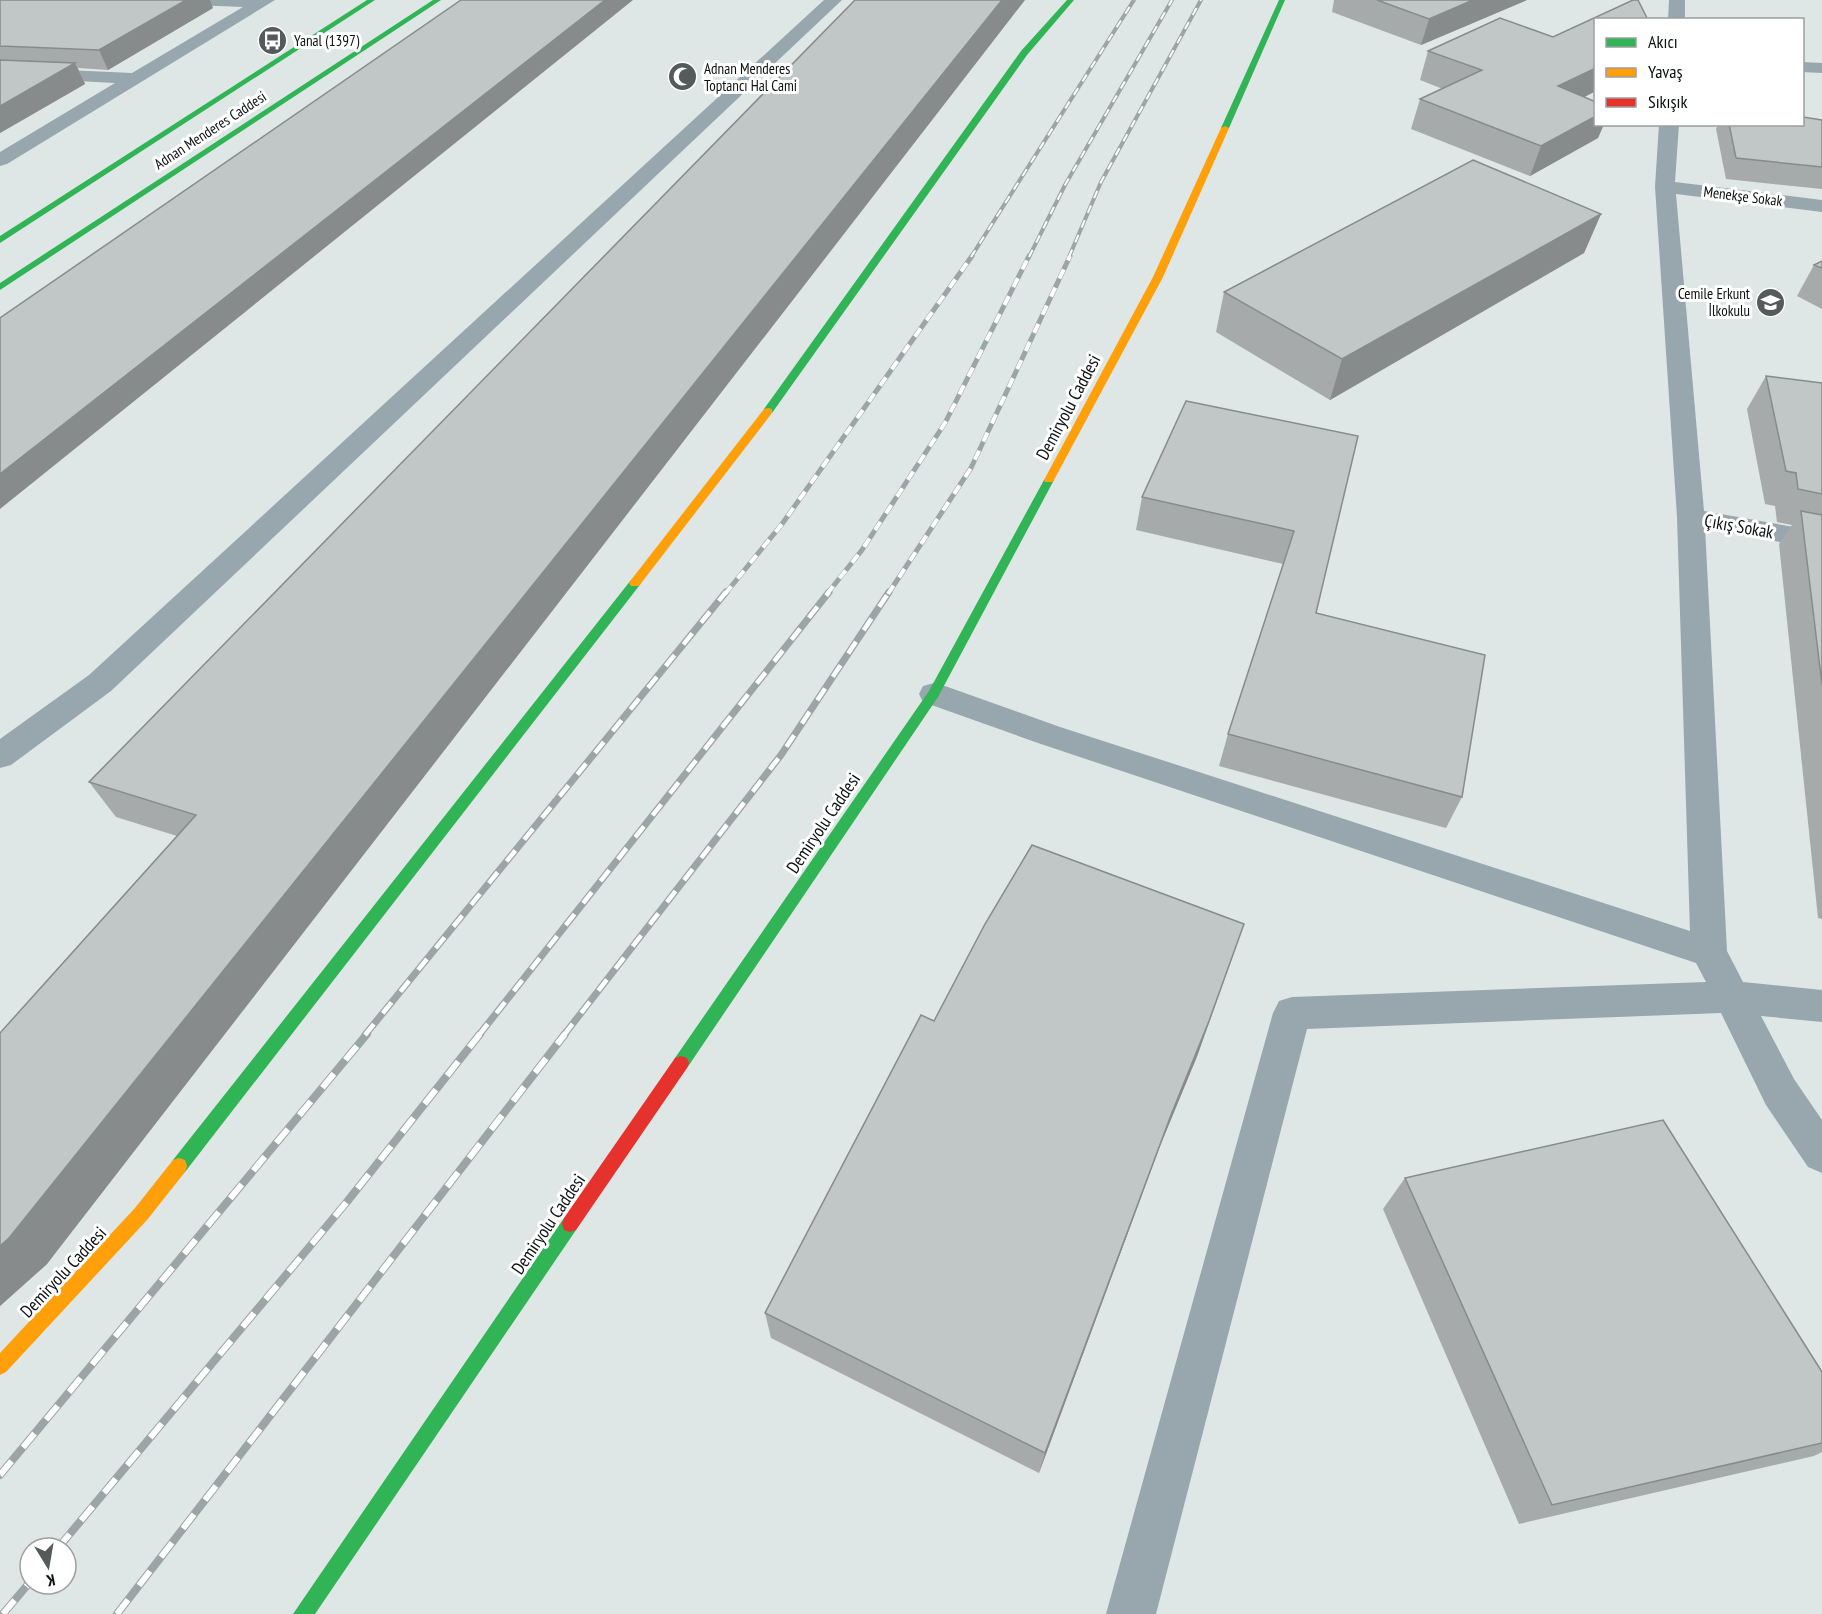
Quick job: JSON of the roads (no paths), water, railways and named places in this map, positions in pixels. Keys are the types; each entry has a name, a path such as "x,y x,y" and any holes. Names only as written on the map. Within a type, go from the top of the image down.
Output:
{"main road":[{"name":"Adnan Menderes Caddesi","path":"0,240 372,0"},
{"name":"Adnan Menderes Caddesi","path":"0,287 438,0"},
{"name":"Demiryolu Caddesi","path":"0,1366 141,1214 163,1186 748,439 1024,53 1071,0"},
{"name":"Demiryolu Caddesi","path":"303,1614 934,694 1158,277 1282,0"}],"street":[{"path":"192,0 264,1"},
{"path":"0,756 100,683 834,0"},
{"path":"1676,18 1677,0"},
{"path":"0,160 264,1"},
{"path":"1804,67 1822,68"},
{"path":"0,72 135,79"},
{"path":"1669,126 1665,187 1691,517 1709,952 1780,1092 1822,1154"},
{"name":"Menekşe Sokak","path":"1665,187 1822,206"},
{"name":"Çıkış Sokak","path":"1691,517 1822,541"},
{"path":"934,694 1049,735 1709,952"},
{"path":"1131,1614 1292,1013 1732,997 1822,1006"}],"railway":[{"path":"971,257 1134,0"},
{"path":"1029,257 1065,185 1172,0"},
{"path":"1069,257 1101,182 1201,0"},
{"path":"725,594 782,524 972,256"},
{"path":"827,594 862,550 945,423 1029,256"},
{"path":"888,594 971,468 1070,256"},
{"path":"365,1035 726,592"},
{"path":"479,1035 829,592"},
{"path":"564,1035 781,755 889,592"},
{"path":"0,1475 367,1034"},
{"path":"68,1536 346,1203 480,1034"},
{"path":"117,1614 565,1034"},
{"path":"3,1614 18,1596"}],"place":[{"name":"Yanal (1397)","path":"273,40"},
{"name":"Adnan Menderes Toptancı Hal Cami","path":"683,77"},
{"name":"Cemile Erkunt İlkokulu","path":"1771,302"}]}
